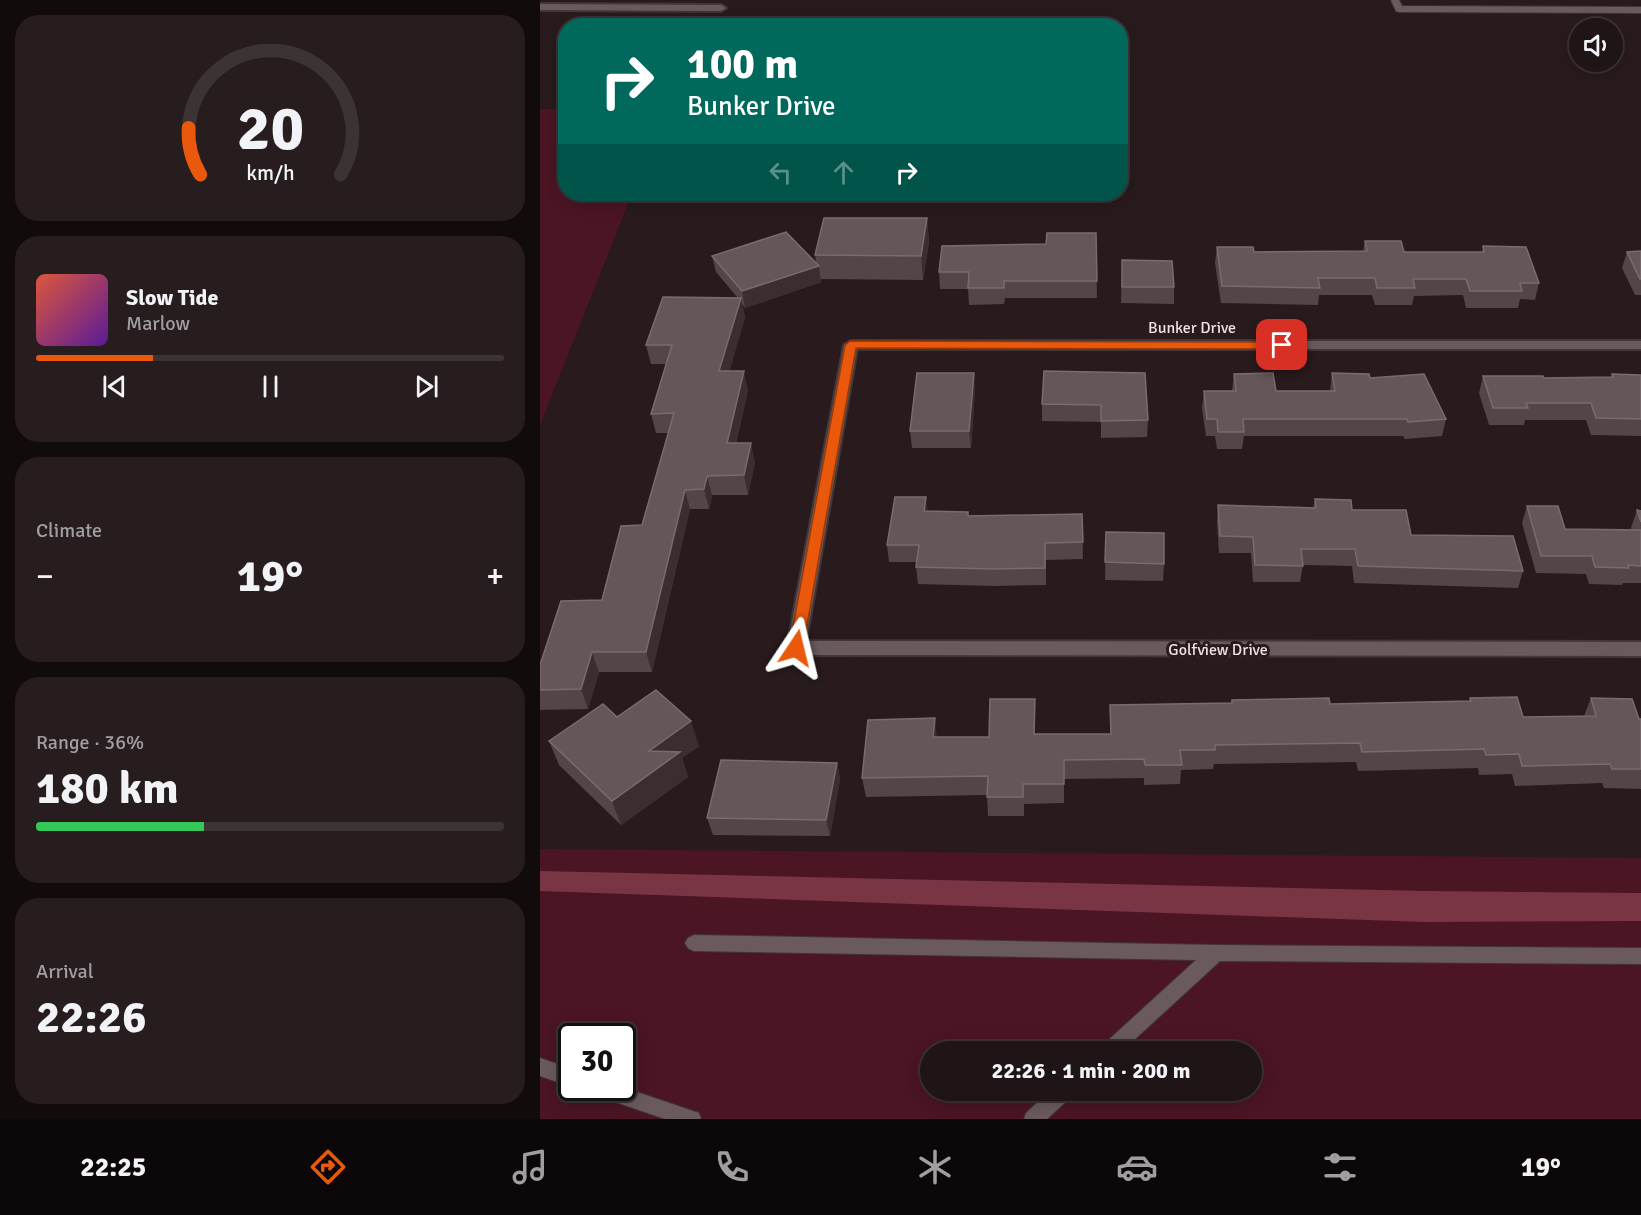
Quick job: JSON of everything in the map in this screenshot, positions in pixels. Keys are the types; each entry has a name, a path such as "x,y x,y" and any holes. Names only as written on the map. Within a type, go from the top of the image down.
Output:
{"street":[{"path":"540,7 722,8"},
{"name":"Bunker Drive","path":"796,648 850,345 1641,345"},
{"name":"Golfview Drive","path":"796,648 1641,649"}],"lane":[{"path":"1395,0 1399,9 1641,10"},
{"path":"694,943 1216,953 1641,956"},
{"path":"1120,1041 1216,953"},
{"path":"540,1067 558,1073"},
{"path":"636,1100 692,1119"},
{"path":"1033,1119 1053,1101"}],"shaded area":[{"path":"540,109 558,109 558,201 629,201 540,425"},
{"path":"540,849 1641,858 1641,1119 540,1119"},
{"path":"540,871 1425,891 1641,893 1641,921 1424,922 540,891"}],"building":[{"path":"824,218 927,218 921,256 815,255"},
{"path":"786,232 819,266 742,291 712,256"},
{"path":"1047,233 1096,233 1097,281 1004,281 1004,288 968,288 969,272 939,272 942,246 1046,244"},
{"path":"1365,241 1401,241 1404,252 1484,252 1483,246 1526,247 1539,283 1520,283 1522,291 1470,291 1466,279 1413,279 1415,288 1377,288 1375,278 1318,278 1320,288 1222,286 1217,247 1253,247 1254,252 1367,251"},
{"path":"1641,251 1641,279 1640,279 1627,252"},
{"path":"1122,260 1172,261 1174,287 1122,287"},
{"path":"663,297 741,298 719,371 744,371 727,443 751,443 744,475 707,476 704,489 685,490 646,652 592,652 581,689 540,690 540,665 561,601 602,600 621,526 642,525 674,413 651,414 672,345 646,345"},
{"path":"1044,371 1145,373 1148,420 1101,421 1101,405 1042,404"},
{"path":"917,373 974,373 969,431 910,431"},
{"path":"1273,373 1276,391 1335,391 1332,373 1369,374 1370,378 1424,374 1446,419 1408,422 1407,419 1243,419 1244,432 1218,432 1217,419 1207,419 1204,391 1236,391 1234,374"},
{"path":"1612,374 1641,375 1641,419 1596,418 1591,403 1526,403 1528,408 1493,408 1483,376 1613,377"},
{"path":"895,497 926,497 924,511 968,512 968,516 1082,514 1083,542 1045,543 1045,568 916,567 919,545 887,545"},
{"path":"1315,499 1351,500 1352,510 1406,510 1411,535 1513,536 1523,571 1358,566 1355,549 1301,549 1303,566 1255,565 1253,537 1220,536 1218,505 1316,508"},
{"path":"1527,506 1558,506 1565,529 1641,530 1641,566 1595,567 1592,556 1541,556"},
{"path":"1106,532 1164,533 1164,564 1105,562"},
{"path":"656,690 691,721 649,751 680,752 612,801 549,741 603,704 617,717"},
{"path":"1517,697 1523,717 1596,716 1591,698 1632,699 1639,719 1641,719 1641,769 1612,769 1610,764 1522,766 1519,754 1486,755 1484,749 1362,752 1360,743 1215,745 1215,750 1180,750 1182,765 1145,765 1144,759 1064,760 1064,784 1023,784 1023,797 987,797 988,776 862,778 868,720 935,718 933,737 989,737 990,699 1035,699 1034,734 1111,734 1110,705 1232,703 1232,700 1329,698 1330,704 1471,701 1470,698"},
{"path":"721,760 837,763 826,820 707,818"}],"route":[{"path":"796,648 850,345 1282,345"}]}
